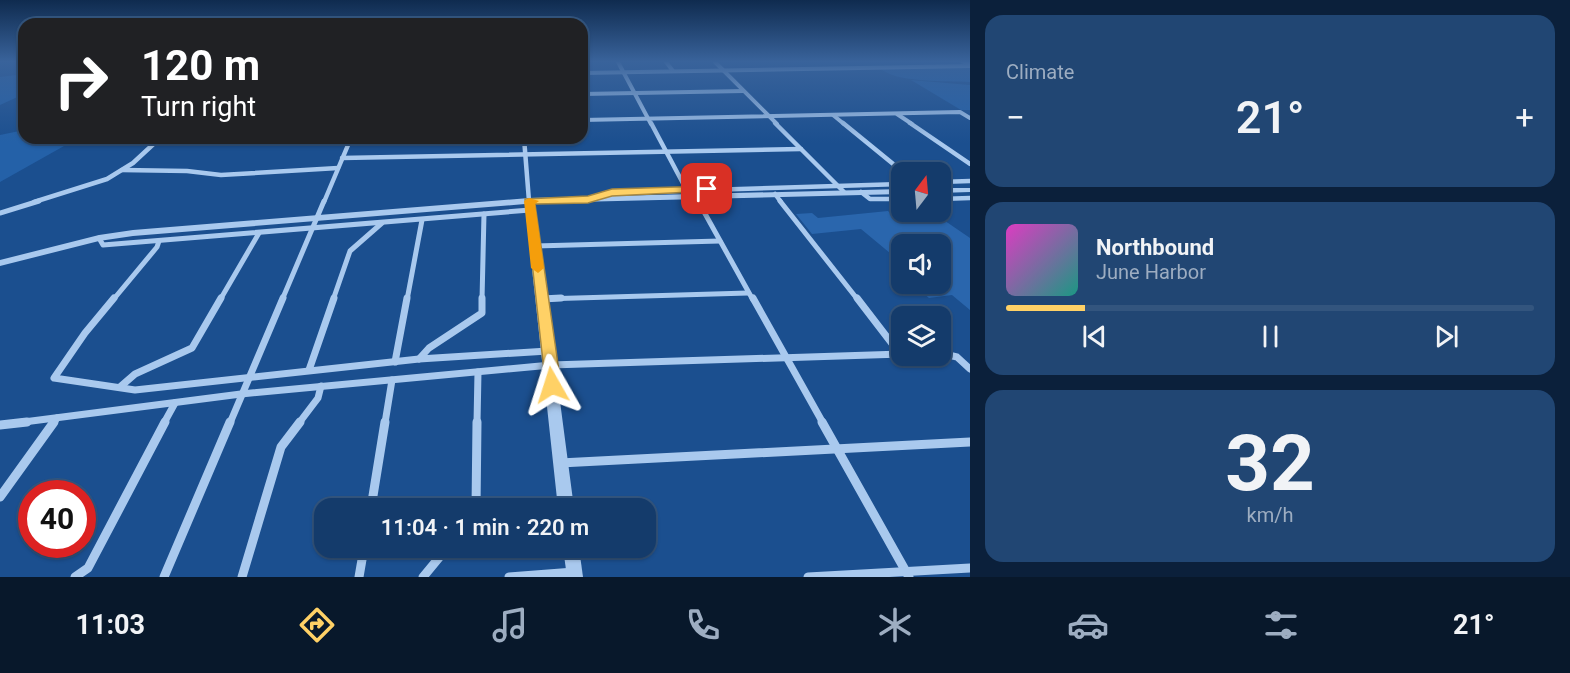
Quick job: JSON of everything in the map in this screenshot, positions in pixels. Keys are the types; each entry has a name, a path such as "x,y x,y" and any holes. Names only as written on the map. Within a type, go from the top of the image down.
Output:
{"street":[{"path":"631,89 650,119 686,189"},
{"path":"588,94 743,91 841,189"},
{"path":"960,112 970,118"},
{"path":"588,120 970,112"},
{"path":"897,114 970,164"},
{"path":"832,115 891,162"},
{"path":"0,213 106,179 122,170 153,144"},
{"path":"164,577 348,144"},
{"path":"525,144 565,498"},
{"path":"342,158 801,149"},
{"path":"122,170 187,171 221,175 338,168"},
{"path":"951,182 970,182"},
{"path":"99,238 103,245 422,220 484,214 588,199 775,194 891,184"},
{"path":"588,199 612,193 686,189 891,191"},
{"path":"951,191 970,190"},
{"path":"861,192 870,199 891,199"},
{"path":"775,194 891,341"},
{"path":"695,196 908,574"},
{"path":"951,199 970,198"},
{"path":"0,263 99,238 315,218 530,206"},
{"path":"419,359 429,348 482,314 484,214"},
{"path":"395,362 422,220"},
{"path":"309,370 350,251 383,223"},
{"path":"120,387 135,374 192,348 259,233"},
{"path":"159,241 157,248 85,333 54,378 135,390 419,359 785,359 891,354"},
{"path":"535,246 720,241"},
{"path":"542,299 748,293"},
{"path":"951,354 962,359 970,369"},
{"path":"0,425 241,394 478,372 550,358"},
{"path":"476,498 478,372"},
{"path":"373,498 392,380"},
{"path":"242,577 281,447 318,398 321,386"},
{"path":"75,577 88,568 175,403"},
{"path":"0,497 57,418"},
{"path":"560,463 970,442"},
{"path":"359,577 362,558"},
{"path":"423,577 439,558"},
{"path":"509,577 574,574 572,558"},
{"path":"808,577 908,574 970,568"}],"shaded area":[{"path":"0,89 18,89 18,97 0,105"},
{"path":"926,89 970,89 970,110 961,110"},
{"path":"18,131 18,144 69,144 0,182 0,135"}],"building":[{"path":"888,211 891,214 891,222 947,222 970,238 970,310 952,295 929,298 924,294 951,294 951,234 891,234 891,254 861,229 812,234 796,214 812,213 818,218"}],"slow traffic":[{"path":"534,201 529,201 538,268"}],"route":[{"path":"552,385 529,201 588,199 612,193 707,189"}]}
